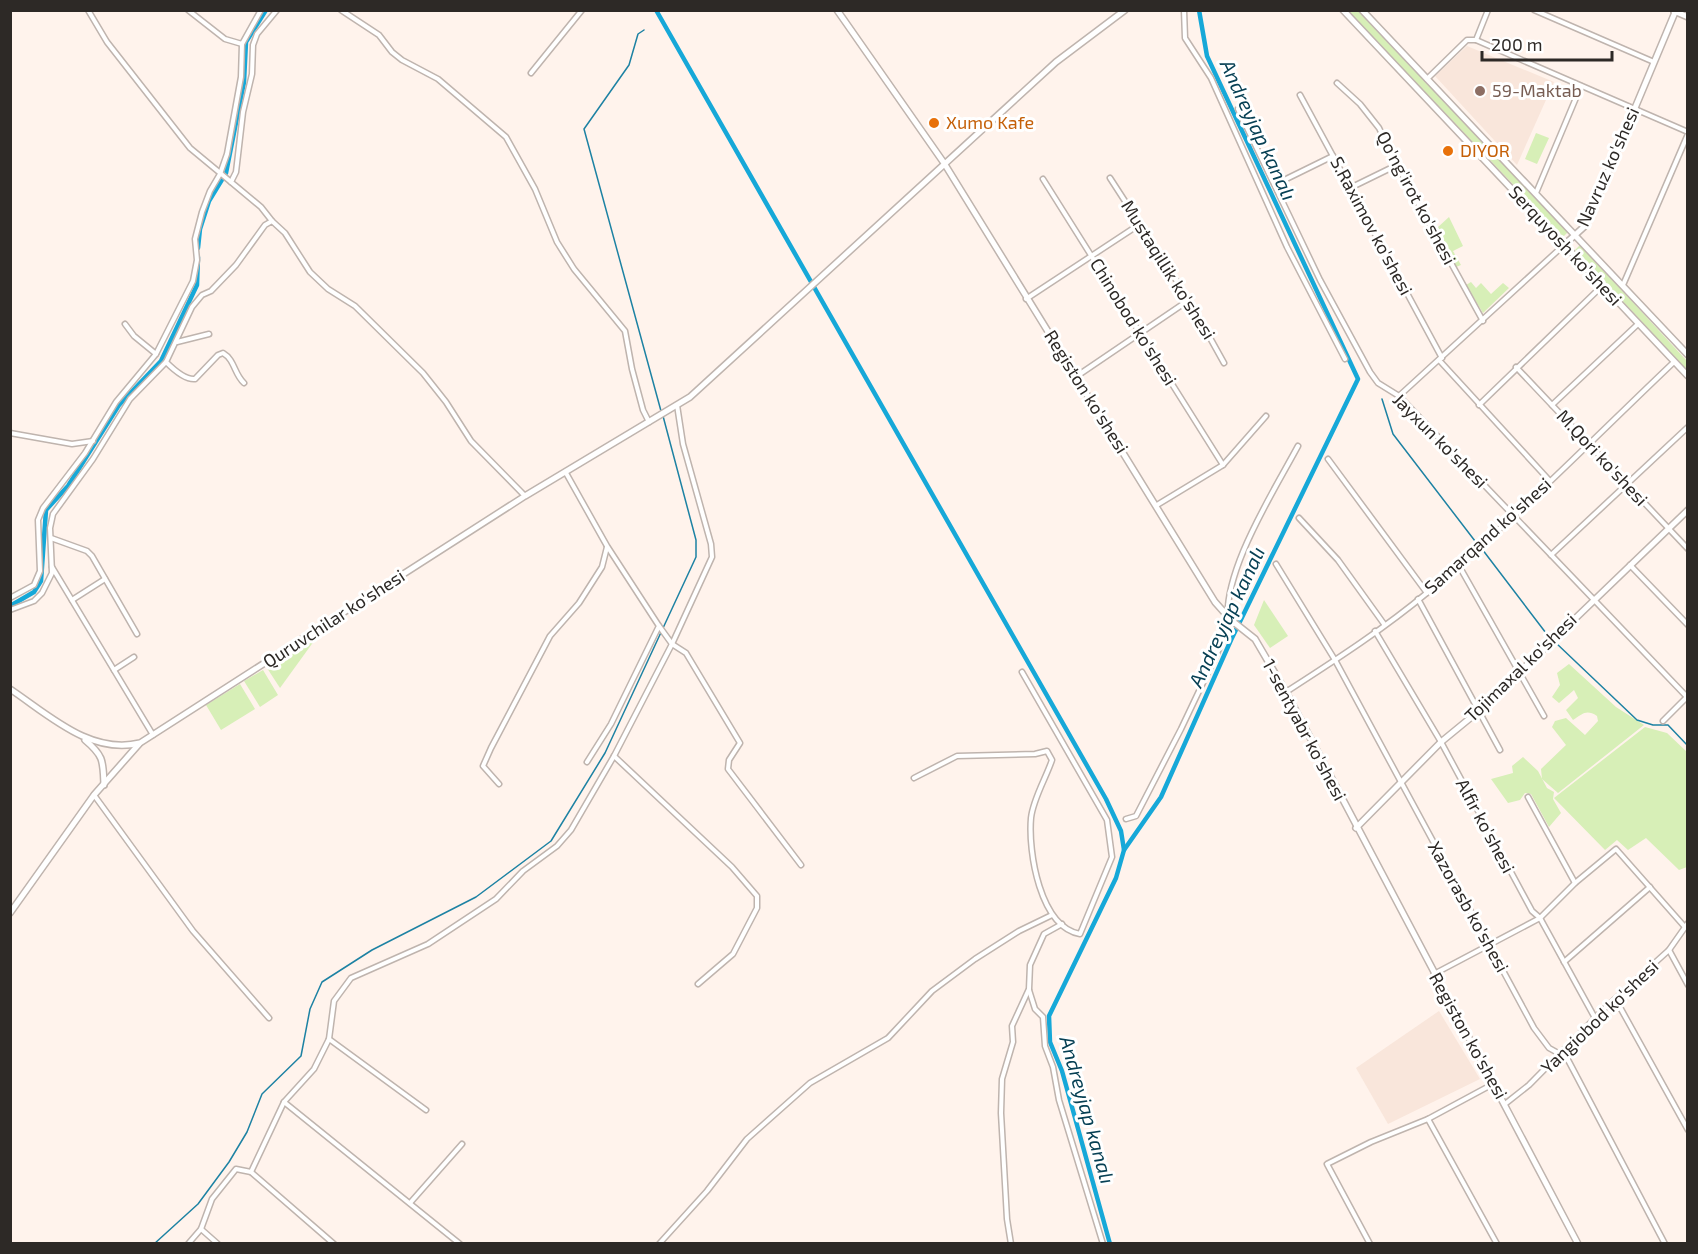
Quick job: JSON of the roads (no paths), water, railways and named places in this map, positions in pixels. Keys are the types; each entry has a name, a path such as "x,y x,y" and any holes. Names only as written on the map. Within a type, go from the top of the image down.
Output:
{"street":[{"path":"88,10 106,42 190,148 261,207 285,233 310,272 328,289 355,306 423,374 446,402 471,441 525,496"},
{"path":"188,10 225,39 242,44"},
{"path":"10,598 34,585 40,571 38,520 43,508 89,456 93,441 116,402 156,354 193,281 196,260 195,239 202,212 227,154 241,76 242,44 261,10"},
{"path":"231,182 236,172 243,112 252,74 253,45 257,34 277,10"},
{"path":"341,10 380,35 392,52 402,60 438,79 506,137 535,189 557,242 574,269 625,331 643,411 651,421"},
{"path":"531,73 582,10"},
{"name":"Registon ko'shesi","path":"837,10 944,163 1215,602 1231,620 1249,633"},
{"name":"Quruvchilar ko'shesi","path":"10,688 82,737 118,747 140,743 525,496 677,405 731,361 1056,62 1125,10"},
{"path":"1184,10 1185,38 1211,78 1302,279 1345,359"},
{"name":"Serquyosh ko'shesi","path":"1343,10 1688,376"},
{"name":"Serquyosh ko'shesi","path":"1362,10 1688,355"},
{"path":"1476,40 1488,10"},
{"path":"1534,10 1654,62"},
{"path":"1675,11 1688,16"},
{"name":"Navruz ko'shesi","path":"1399,396 1564,245 1577,236 1586,225 1675,11"},
{"path":"1427,79 1467,40 1476,40 1688,133 1623,285"},
{"name":"Qo'ng'irot ko'shesi","path":"1337,83 1380,128 1397,165 1483,321"},
{"path":"1536,193 1581,86"},
{"name":"S.Raximov ko'shesi","path":"1300,95 1441,359 1479,405 1549,480"},
{"name":"Jayxun ko'shesi","path":"1238,109 1276,184 1320,280 1378,383 1399,396 1687,697"},
{"path":"1276,184 1333,156"},
{"path":"1350,188 1397,165"},
{"name":"Mustaqillik ko'shesi","path":"1110,178 1189,300 1224,363"},
{"name":"Chinobod ko'shesi","path":"1043,179 1223,465"},
{"path":"10,610 34,601 42,593 52,567 53,514 89,456 130,399 166,362 192,307 202,295 210,291 232,270 260,231 272,221"},
{"path":"1026,299 1140,224"},
{"path":"1479,405 1602,286"},
{"path":"1077,376 1189,300"},
{"path":"125,324 134,336 156,354"},
{"path":"1552,405 1638,324"},
{"path":"177,342 209,334"},
{"path":"166,362 184,376 195,379 218,355 223,353 229,357 235,374 244,383"},
{"name":"Samarqand ko'shesi","path":"1286,692 1375,632 1427,592 1513,516 1674,362"},
{"name":"M.Qori ko'shesi","path":"1516,367 1688,549"},
{"path":"251,1172 285,1102 314,1069 329,1039 334,1001 351,978 428,944 496,899 571,830 614,756 672,644 712,557 683,444 677,405"},
{"path":"1157,505 1223,465 1266,416"},
{"path":"1551,555 1688,427"},
{"path":"10,433 72,444 93,441"},
{"path":"1126,819 1136,816 1181,729 1228,628 1226,615 1235,568 1298,446"},
{"path":"1328,459 1427,592"},
{"path":"566,473 607,546 672,644 686,653 740,743 729,760 728,769 801,865"},
{"name":"Tojimaxal ko'shesi","path":"1356,828 1441,742 1480,710 1592,599 1688,510"},
{"path":"1299,518 1338,560 1384,624"},
{"path":"51,538 87,551 137,634"},
{"path":"499,784 483,766 491,748 550,636 579,603 602,567 607,546"},
{"name":"Xazorasb ko'shesi","path":"1276,564 1335,660 1534,1028 1549,1048 1567,1059 1665,1244"},
{"path":"1458,564 1544,716"},
{"path":"1629,564 1688,625"},
{"path":"52,567 153,735"},
{"path":"72,600 105,579"},
{"path":"1418,599 1500,750"},
{"path":"587,762 611,724 659,626"},
{"name":"Alfir ko'shesi","path":"1375,632 1441,742 1532,911 1540,918 1595,1018"},
{"name":"1-sentyabr ko'shesi","path":"1249,633 1286,692 1356,828"},
{"path":"114,670 134,657"},
{"path":"914,778 957,756 1035,754 1047,751 1052,760 1031,816 1032,851 1037,880 1053,915 1068,932 1080,934 1112,857 1107,820 1022,672"},
{"path":"1663,721 1687,697"},
{"path":"82,737 99,752 102,758 104,785"},
{"path":"10,913 94,795 140,743"},
{"path":"614,756 732,867 757,896 757,908 733,954 698,984"},
{"path":"94,795 193,931 269,1018"},
{"path":"1528,797 1575,883"},
{"name":"Registon ko'shesi","path":"1356,828 1578,1244"},
{"path":"1434,974 1540,918 1575,883 1616,849 1686,924"},
{"path":"1564,962 1650,887"},
{"path":"659,1244 707,1191 747,1139 810,1083 888,1038 932,991 975,959 1019,931 1053,915"},
{"path":"1062,924 1044,934 1030,965 1029,989 1035,1009 1043,1017 1045,1046 1053,1067 1059,1100 1103,1244"},
{"name":"Yangiobod ko'shesi","path":"1505,1104 1561,1055 1595,1018 1669,950 1686,924"},
{"path":"1669,950 1688,985"},
{"path":"1011,1244 1007,1218 1002,1079 1013,1042 1012,1026 1029,989"},
{"path":"1616,1000 1688,1130"},
{"path":"329,1039 426,1110"},
{"path":"1370,1244 1327,1164 1371,1142 1428,1119 1494,1084"},
{"path":"285,1102 460,1244"},
{"path":"1428,1119 1497,1244"},
{"path":"410,1203 462,1144"},
{"path":"188,1244 201,1229 212,1199 236,1169 251,1172 334,1244"},
{"path":"201,1229 218,1244"}],"waterway":[{"path":"198,248 200,229 209,201 226,173 244,82 246,42 266,10"},
{"path":"656,10 1106,799 1121,831 1124,850"},
{"name":"Andreyjap kanalı","path":"1110,1244 1062,1071 1050,1042 1049,1016 1116,878 1124,850 1161,797 1231,640 1358,379 1207,56 1199,10"},
{"path":"644,30 638,34 629,65 584,129 661,411"},
{"path":"10,606 34,592 41,581 46,510 68,486 119,405 161,361 197,285 198,257"},
{"path":"1382,399 1393,434 1475,541"},
{"path":"154,1244 198,1204 229,1162 247,1132 262,1094 301,1056 310,1009 322,982 372,950 476,897 551,841 605,753 696,557 696,540 663,416"},
{"path":"1482,549 1549,637"},
{"path":"1556,643 1637,720 1653,725 1668,725 1688,746"}],"place":[{"name":"59-Maktab","path":"1480,91"},
{"name":"Xumo Kafe","path":"934,123"},
{"name":"DIYOR","path":"1448,151"}]}
